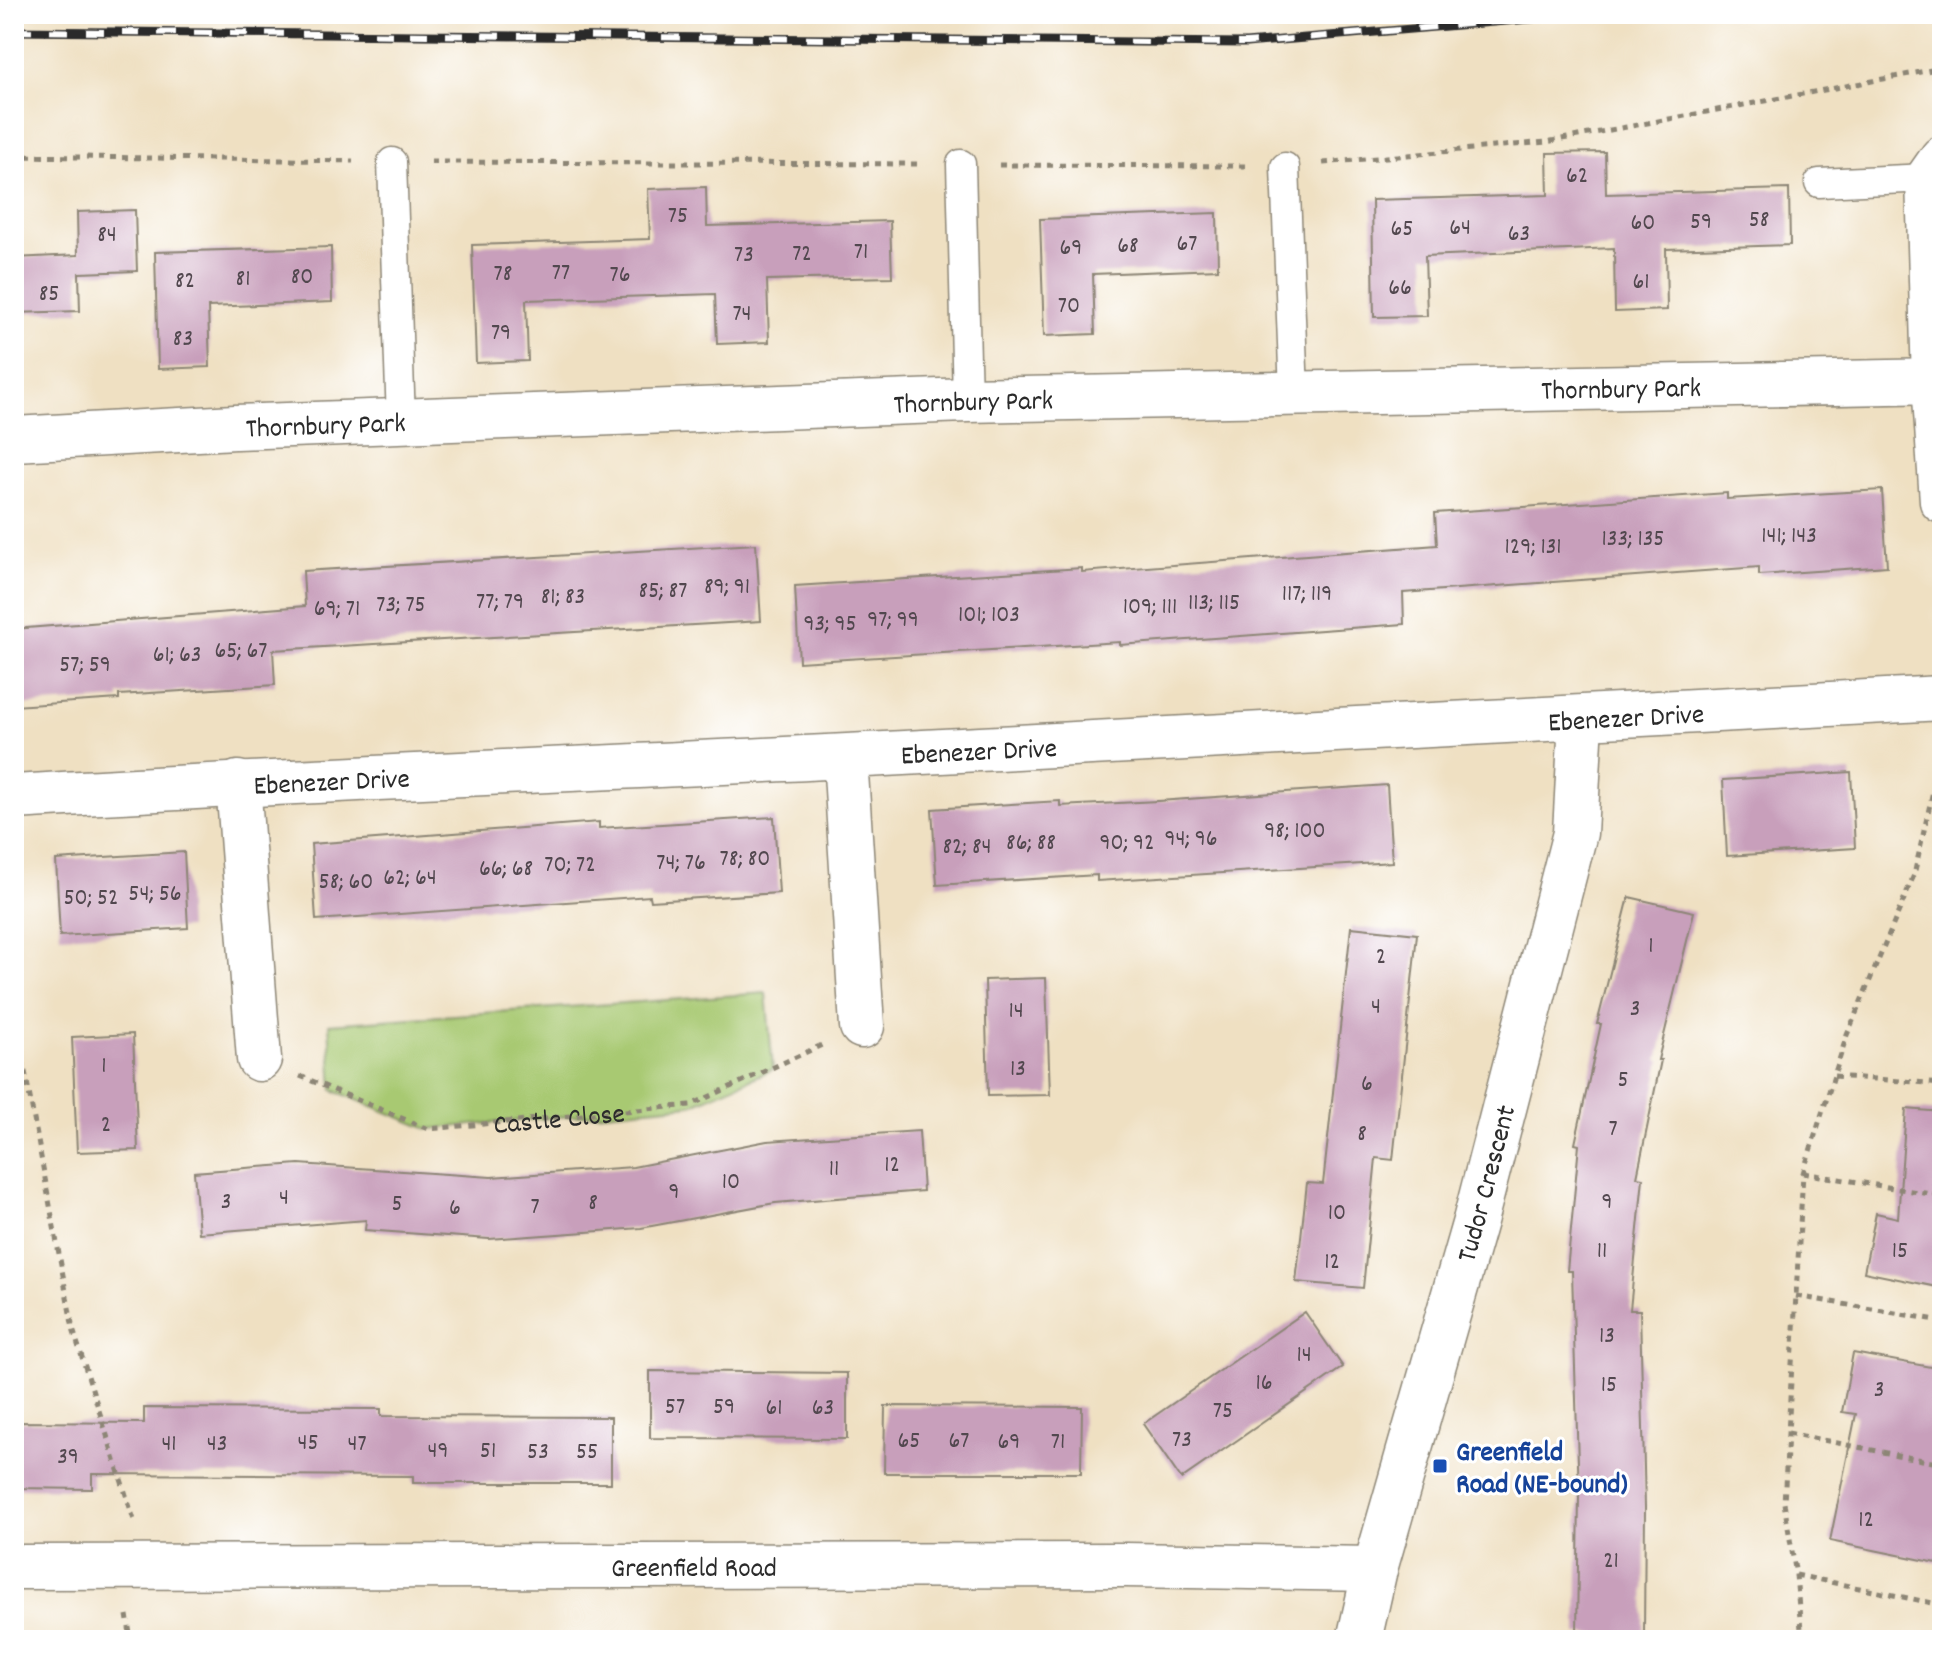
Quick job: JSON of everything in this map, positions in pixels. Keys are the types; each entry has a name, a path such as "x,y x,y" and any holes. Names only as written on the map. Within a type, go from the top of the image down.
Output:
{"street":[{"path":"1935,168 1942,501"},
{"name":"Thornbury Park","path":"14,439 967,400 1938,382"},
{"name":"Ebenezer Drive","path":"14,797 238,783 845,757 1581,720 1942,698"},
{"name":"Tudor Crescent","path":"1359,1640 1375,1569 1475,1221 1575,833 1581,720"},
{"path":"845,757 862,1026"},
{"path":"238,783 259,1059"},
{"name":"Greenfield Road","path":"14,1567 1126,1565 1375,1569"}],"lane":[{"path":"392,162 401,421"},
{"path":"961,164 967,400"},
{"path":"1285,167 1294,393"},
{"path":"1819,183 1935,168"}],"path":[{"path":"1802,1640 1796,1575 1784,1503 1803,1173 1847,1035 1914,875 1942,751"},
{"path":"14,1012 73,1329 149,1566"},
{"name":"Castle Close","path":"259,1059 428,1129 691,1105 862,1026"},
{"path":"1834,1076 1942,1084"},
{"path":"1803,1173 1942,1196"},
{"path":"1796,1296 1942,1321"},
{"path":"1788,1433 1942,1464"},
{"path":"1796,1575 1942,1605"}],"green space":[{"path":"766,993 773,1069 691,1105 428,1129 333,1090 329,1024"}],"building":[{"path":"1605,152 1606,194 1789,189 1790,245 1666,249 1667,310 1615,312 1614,248 1425,256 1427,316 1374,317 1372,200 1548,195 1547,153"},
{"path":"706,187 707,226 890,221 892,277 767,280 769,342 717,344 715,294 526,300 528,361 476,363 472,245 650,239 648,189"},
{"path":"135,210 137,271 79,273 80,311 14,313 14,258 78,255 77,212"},
{"path":"1217,213 1218,269 1093,274 1095,334 1044,336 1040,219"},
{"path":"331,247 332,302 208,307 210,367 158,369 155,252"},
{"path":"1882,490 1887,566 1759,575 1759,567 1403,593 1404,624 1120,645 1120,642 799,662 795,586 1082,568 1082,572 1437,545 1435,513 1727,493 1727,499"},
{"path":"756,544 761,621 273,650 275,685 119,695 119,699 14,706 14,629 305,606 303,571"},
{"path":"1851,772 1855,848 1727,856 1723,780"},
{"path":"1387,785 1392,862 1097,881 1097,875 937,885 932,809 1060,801 1060,806 1158,801"},
{"path":"774,817 779,893 651,901 650,896 316,920 311,844 599,822 599,828"},
{"path":"184,852 188,928 60,936 56,860"},
{"path":"1629,897 1694,912 1658,1060 1661,1060 1637,1177 1643,1178 1630,1310 1640,1310 1645,1507 1644,1634 1577,1634 1579,1496 1572,1271 1567,1271 1579,1145 1575,1144 1601,1024 1597,1024"},
{"path":"1351,927 1417,934 1393,1160 1376,1158 1363,1288 1296,1282 1307,1183 1323,1184"},
{"path":"1046,978 1050,1095 988,1096 985,980"},
{"path":"133,1034 138,1150 77,1152 72,1037"},
{"path":"1906,1109 1942,1112 1942,1288 1864,1272 1876,1213 1898,1218"},
{"path":"919,1131 923,1191 775,1203 641,1228 489,1239 365,1230 366,1220 199,1233 194,1172 299,1164 491,1177 633,1167 767,1141"},
{"path":"1305,1312 1343,1367 1181,1479 1143,1424"},
{"path":"1853,1353 1942,1369 1942,1564 1830,1541 1856,1414 1842,1412"},
{"path":"650,1371 847,1373 847,1439 650,1438"},
{"path":"885,1406 1082,1407 1081,1473 884,1473"},
{"path":"144,1408 381,1409 381,1416 611,1417 611,1483 413,1483 413,1476 92,1474 92,1489 14,1488 14,1422 144,1423"}],"railway":[{"path":"14,31 1246,43 1587,14"}],"place":[{"name":"Greenfield Road (NE-bound)","path":"1440,1466"}]}
